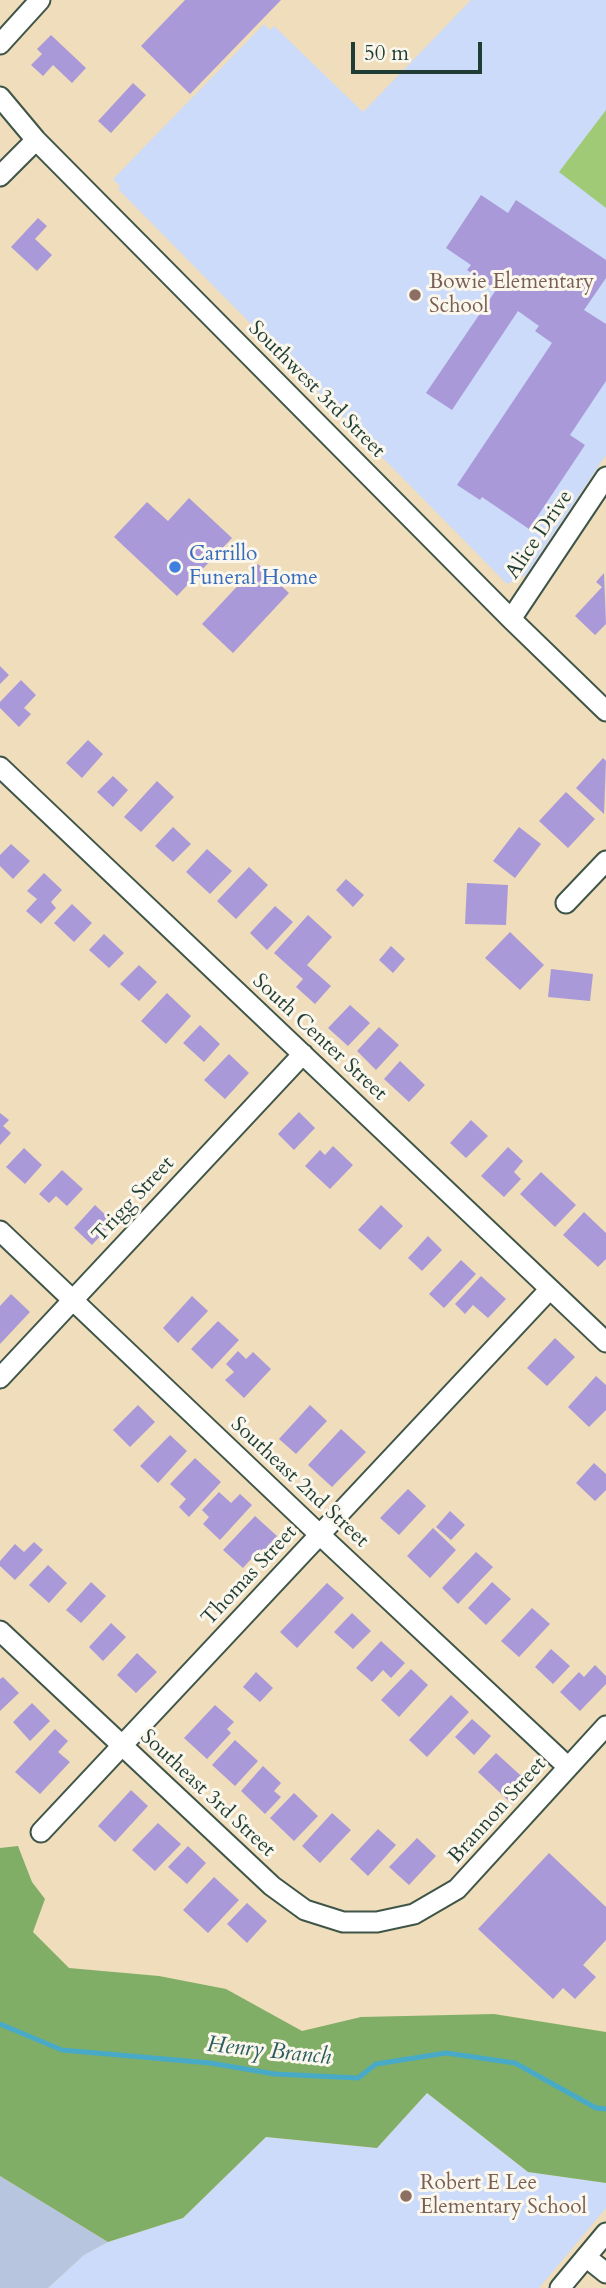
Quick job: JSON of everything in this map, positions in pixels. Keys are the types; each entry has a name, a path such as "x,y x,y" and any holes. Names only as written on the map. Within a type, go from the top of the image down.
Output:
{"street":[{"path":"0,44 40,0"},
{"name":"Southwest 3rd Street","path":"0,97 36,140 511,619 606,710"},
{"path":"0,176 36,140"},
{"name":"Alice Drive","path":"511,619 606,477"},
{"name":"South Center Street","path":"0,767 606,1342"},
{"path":"566,903 606,861"},
{"name":"Trigg Street","path":"0,1378 303,1054"},
{"name":"Southeast 2nd Street","path":"0,1231 568,1767"},
{"name":"Thomas Street","path":"41,1832 550,1289"},
{"name":"Southeast 3rd Street","path":"0,1631 272,1886 305,1910 343,1922 377,1922 414,1914"},
{"name":"Brannon Street","path":"414,1914 457,1889 606,1726"},
{"path":"560,2288 606,2233"},
{"path":"586,2257 606,2273"}],"shaded area":[{"name":"Bowie Elementary School","path":"471,0 606,0 606,455 526,575 507,584 118,189 120,186 113,179 264,24 270,30 274,26 363,112"},
{"name":"Robert E Lee Elementary School","path":"427,2093 528,2172 606,2183 606,2208 539,2288 48,2288 84,2255 108,2242 183,2218 266,2137 377,2148"},
{"path":"0,2176 108,2242 84,2255 48,2288 0,2288"}],"green space":[{"path":"606,110 606,208 559,172"},
{"path":"18,1846 32,1882 45,1899 33,1932 69,1968 159,1976 226,1989 302,2031 361,2017 494,2014 606,2032 606,2183 528,2172 427,2093 377,2148 266,2137 183,2218 108,2242 0,2176 0,1848"}],"building":[{"path":"185,0 281,0 190,94 141,46"},
{"path":"51,35 86,68 72,83 53,65 43,76 31,65 42,54 37,49"},
{"path":"133,83 146,95 111,133 98,121"},
{"path":"481,195 508,213 516,200 606,260 606,278 584,310 606,324 606,381 570,435 585,445 529,529 482,497 480,500 457,485 552,343 535,331 539,326 518,311 452,410 426,393 496,290 467,270 471,265 446,248"},
{"path":"38,218 47,226 35,239 52,255 37,271 11,247"},
{"name":"Carrillo Funeral Home","path":"189,498 232,538 177,596 114,537 147,502 168,521"},
{"path":"258,564 289,593 233,653 202,624"},
{"path":"604,573 606,624 595,635 575,616 602,587 596,582"},
{"path":"0,666 9,675 0,684"},
{"path":"21,680 36,695 24,708 31,714 19,727 0,708 0,702"},
{"path":"88,740 103,754 82,778 66,763"},
{"path":"603,758 606,761 604,814 576,788"},
{"path":"113,776 128,790 113,807 97,792"},
{"path":"157,781 174,797 141,832 124,817"},
{"path":"566,792 595,819 568,848 539,821"},
{"path":"173,827 191,844 173,862 155,846"},
{"path":"519,827 541,844 515,878 493,861"},
{"path":"11,844 30,861 13,879 0,866 0,855"},
{"path":"207,849 232,871 210,894 186,872"},
{"path":"249,867 268,885 236,919 217,901"},
{"path":"44,873 62,890 51,902 56,908 41,924 26,911 37,899 27,891"},
{"path":"346,879 364,895 353,907 336,890"},
{"path":"467,883 508,885 506,925 465,924"},
{"path":"72,904 92,923 74,942 54,923"},
{"path":"275,906 293,922 267,950 250,933"},
{"path":"308,915 332,937 307,965 331,986 315,1004 296,987 303,979 274,953"},
{"path":"510,932 544,965 520,990 485,958"},
{"path":"104,934 124,953 109,968 89,950"},
{"path":"391,946 405,959 393,973 379,960"},
{"path":"139,965 157,982 139,1001 120,984"},
{"path":"551,969 593,974 590,1001 548,997"},
{"path":"167,993 191,1016 166,1044 141,1021"},
{"path":"350,1005 370,1023 348,1046 328,1028"},
{"path":"200,1025 220,1044 204,1062 183,1043"},
{"path":"379,1027 399,1045 376,1070 357,1051"},
{"path":"229,1054 249,1073 225,1099 204,1080"},
{"path":"400,1061 425,1085 409,1102 384,1079"},
{"path":"299,1112 315,1128 294,1150 278,1134"},
{"path":"0,1113 9,1120 3,1126 11,1133 0,1145"},
{"path":"471,1120 488,1136 466,1158 450,1143"},
{"path":"333,1146 353,1165 330,1189 305,1166 320,1150 325,1155"},
{"path":"508,1147 523,1161 514,1172 521,1179 504,1197 481,1176"},
{"path":"24,1148 42,1165 25,1184 6,1167"},
{"path":"62,1170 83,1189 67,1206 56,1196 49,1203 39,1194"},
{"path":"541,1172 576,1205 555,1227 520,1194"},
{"path":"95,1205 113,1222 92,1245 74,1228"},
{"path":"381,1205 403,1226 380,1250 358,1230"},
{"path":"584,1212 606,1233 606,1259 598,1267 563,1235"},
{"path":"428,1236 442,1250 422,1271 408,1258"},
{"path":"461,1260 476,1274 444,1308 429,1294"},
{"path":"481,1276 506,1299 488,1318 473,1305 465,1314 455,1304"},
{"path":"11,1294 30,1312 0,1344 0,1306"},
{"path":"192,1296 208,1311 178,1343 163,1328"},
{"path":"218,1321 239,1340 212,1369 191,1349"},
{"path":"555,1338 575,1357 547,1386 527,1368"},
{"path":"238,1351 246,1359 253,1352 271,1369 244,1398 225,1380 234,1372 226,1364"},
{"path":"596,1376 606,1385 606,1410 589,1427 568,1407"},
{"path":"138,1405 155,1422 130,1447 113,1430"},
{"path":"310,1405 327,1421 296,1454 279,1439"},
{"path":"341,1429 366,1452 332,1487 308,1465"},
{"path":"170,1435 187,1451 158,1483 140,1466"},
{"path":"195,1458 221,1482 189,1517 179,1507 186,1499 170,1484"},
{"path":"594,1463 606,1474 606,1490 595,1501 576,1483"},
{"path":"408,1489 426,1506 399,1535 380,1518"},
{"path":"219,1492 231,1503 240,1494 252,1505 220,1540 203,1524 209,1517 202,1510"},
{"path":"450,1511 465,1525 451,1540 436,1527"},
{"path":"255,1516 277,1536 271,1542 278,1548 269,1557 260,1549 243,1568 223,1550"},
{"path":"433,1528 456,1550 430,1578 407,1556"},
{"path":"34,1542 43,1550 15,1580 0,1566 0,1561 15,1544 24,1552"},
{"path":"476,1552 493,1567 458,1604 442,1588"},
{"path":"48,1565 67,1583 49,1603 29,1585"},
{"path":"91,1582 106,1596 81,1623 66,1610"},
{"path":"492,1582 511,1599 486,1625 468,1608"},
{"path":"327,1583 344,1598 297,1648 280,1632"},
{"path":"532,1608 550,1624 519,1657 501,1641"},
{"path":"352,1613 371,1631 353,1649 334,1632"},
{"path":"111,1623 126,1637 103,1661 89,1647"},
{"path":"381,1641 405,1663 391,1678 383,1670 372,1682 356,1668"},
{"path":"551,1649 570,1666 553,1684 535,1667"},
{"path":"137,1653 157,1672 136,1693 117,1675"},
{"path":"595,1665 606,1676 606,1684 580,1711 560,1692 579,1672 584,1677"},
{"path":"411,1669 428,1685 399,1717 381,1700"},
{"path":"256,1672 273,1688 260,1702 243,1687"},
{"path":"3,1677 19,1693 0,1711 0,1679"},
{"path":"451,1695 469,1712 427,1757 409,1740"},
{"path":"32,1703 50,1721 30,1741 13,1722"},
{"path":"215,1705 234,1722 227,1729 231,1733 207,1759 184,1738"},
{"path":"472,1719 491,1736 474,1755 455,1737"},
{"path":"55,1729 68,1741 58,1752 70,1762 40,1794 15,1772"},
{"path":"235,1740 258,1761 235,1786 212,1765"},
{"path":"496,1753 530,1784 512,1804 478,1772"},
{"path":"263,1766 281,1783 274,1791 281,1797 265,1814 241,1791"},
{"path":"131,1790 148,1806 115,1842 98,1826"},
{"path":"294,1793 318,1816 294,1841 270,1818"},
{"path":"332,1813 351,1830 320,1863 302,1846"},
{"path":"158,1823 181,1844 155,1871 132,1850"},
{"path":"378,1829 396,1845 368,1876 350,1859"},
{"path":"417,1838 436,1856 409,1885 389,1867"},
{"path":"188,1846 206,1863 187,1884 168,1867"},
{"path":"549,1853 606,1907 606,1940 583,1965 596,1977 575,1999 563,1988 553,1999 478,1929"},
{"path":"214,1877 239,1900 208,1933 183,1910"},
{"path":"247,1903 267,1921 247,1943 227,1924"}],"waterway":[{"name":"Henry Branch","path":"0,2024 62,2050 210,2063 275,2074 358,2078 376,2064 446,2053 515,2063 596,2108 606,2109"}],"place":[{"name":"Bowie Elementary School","path":"415,295"},
{"name":"Carrillo Funeral Home","path":"175,567"},
{"name":"Robert E Lee Elementary School","path":"406,2196"}]}
